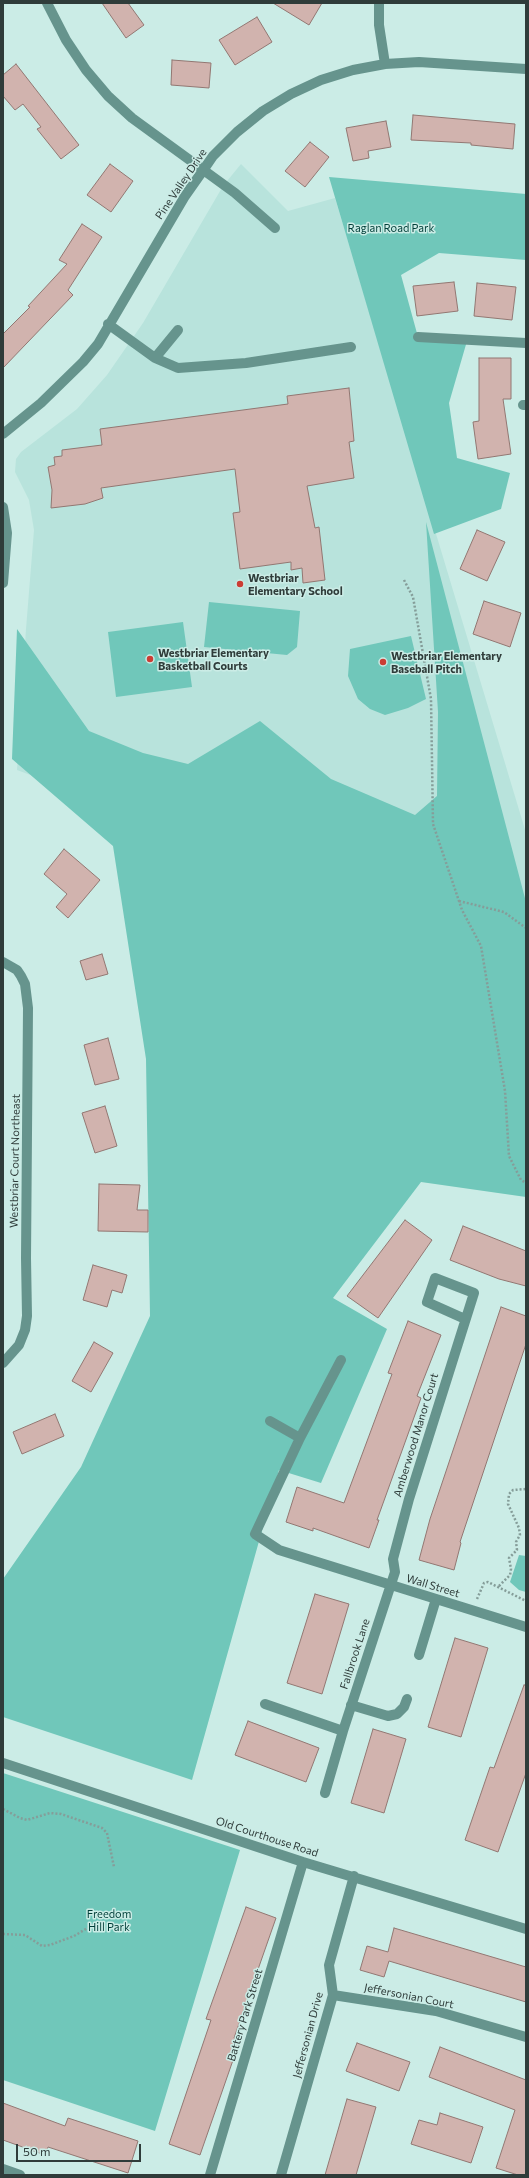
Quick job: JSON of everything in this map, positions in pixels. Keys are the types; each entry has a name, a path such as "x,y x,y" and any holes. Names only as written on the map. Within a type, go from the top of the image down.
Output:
{"street":[{"path":"47,3 66,40 86,70 108,96 132,118 234,193 275,228"},
{"path":"379,3 379,25 385,64"},
{"name":"Pine Valley Drive","path":"3,434 42,403 65,381 98,344 108,324 185,196 204,170 237,132 263,111 291,94 321,80 352,70 385,64 419,62 526,69"},
{"path":"108,324 155,358 178,368 246,363 351,347"},
{"path":"155,358 178,330"},
{"path":"418,337 526,343"},
{"path":"3,507 7,533 3,583"},
{"name":"Westbriar Court Northeast","path":"3,962 17,970 21,976 25,984 28,1008 27,1316 25,1330 19,1345 3,1363"},
{"name":"Amberwood Manor Court","path":"390,1585 394,1572 393,1559 409,1499 474,1293 435,1278 427,1302 465,1319"},
{"path":"270,1421 300,1438 341,1360"},
{"name":"Wall Street","path":"300,1438 255,1534 280,1550 333,1568 526,1627"},
{"name":"Fallbrook Lane","path":"325,1793 351,1705 390,1585"},
{"path":"420,1656 436,1599"},
{"path":"351,1705 388,1716 397,1714 404,1707 407,1699"},
{"path":"265,1704 343,1731"},
{"name":"Old Courthouse Road","path":"3,1763 304,1862 526,1929"},
{"name":"Battery Park Street","path":"210,2175 304,1862"},
{"name":"Jeffersonian Drive","path":"281,2175 333,1994 329,1965 354,1876"},
{"name":"Jeffersonian Court","path":"333,1994 436,2011 526,2037"},
{"path":"3,2169 20,2175"}],"path":[{"path":"404,580 413,597 431,699 434,824 459,900 481,946 505,1091 509,1156 520,1180 526,1182"},
{"path":"459,900 504,912 526,928"},
{"path":"499,1586 510,1575 511,1569 509,1558 517,1550 516,1542 520,1535 519,1528 508,1504 509,1494 513,1490 526,1489"},
{"path":"472,1610 484,1583 488,1582 499,1586 526,1601"},
{"path":"3,1809 20,1818 28,1820 50,1813 61,1814 102,1828 107,1833 114,1867"},
{"path":"3,1934 25,1935 42,1946 50,1945 74,1936 98,1922"}],"shaded area":[{"name":"Westbriar Elementary School","path":"241,164 288,211 335,198 526,833 526,961 17,770 34,530 29,500 15,472 16,459 21,452 77,409 107,375 143,323 223,186"}],"green space":[{"name":"Raglan Road Park","path":"329,177 526,194 526,260 439,253 401,275 418,337 467,341 449,403 457,458 510,473 501,509 434,534"},
{"path":"426,522 526,902 526,1197 421,1182 333,1298 387,1329 321,1483 279,1470 192,1780 3,1717 3,1579 81,1467 150,1316 146,1059 113,846 12,759 17,629 89,731 143,753 188,764 260,721 331,779 415,815 437,796 438,712"},
{"path":"209,602 300,611 297,647 287,655 204,647"},
{"name":"Westbriar Elementary Basketball Courts","path":"183,622 192,687 116,697 108,632"},
{"name":"Westbriar Elementary Baseball Pitch","path":"411,636 426,699 408,708 385,715 370,709 358,699 348,676 350,649"},
{"path":"519,1555 526,1556 526,1592 519,1590 510,1582"},
{"name":"Freedom Hill Park","path":"3,1773 240,1850 155,2131 3,2080"}],"building":[{"path":"102,3 128,3 144,25 126,38"},
{"path":"273,3 322,3 309,25"},
{"path":"257,17 272,42 235,65 219,40"},
{"path":"172,60 211,63 209,88 171,85"},
{"path":"16,64 79,145 61,159 37,129 41,127 23,104 15,110 3,96 3,75"},
{"path":"413,115 515,124 513,149 471,145 471,143 411,140"},
{"path":"386,121 391,147 368,151 369,158 353,161 346,128"},
{"path":"310,142 329,157 305,187 285,171"},
{"path":"110,164 133,181 111,212 87,195"},
{"path":"82,224 102,237 68,290 73,295 3,368 3,334 30,307 28,306 67,264 59,260"},
{"path":"454,282 458,311 417,316 413,286"},
{"path":"477,283 516,287 512,320 474,316"},
{"path":"479,358 511,358 511,399 503,399 511,454 478,459 473,422 479,421"},
{"path":"349,388 354,441 349,442 354,478 307,486 315,528 319,527 325,580 303,583 302,568 291,570 291,562 240,569 233,513 240,512 235,469 101,488 103,498 85,504 51,508 52,490 48,467 55,465 54,457 62,456 62,450 102,445 100,429 288,404 287,396"},
{"path":"477,530 505,542 487,581 460,569"},
{"path":"484,601 521,613 510,647 473,634"},
{"path":"64,849 100,880 68,918 56,907 67,894 44,874"},
{"path":"102,954 108,974 86,980 80,961"},
{"path":"108,1038 119,1079 95,1085 84,1045"},
{"path":"105,1106 117,1146 95,1153 82,1113"},
{"path":"99,1184 140,1185 137,1210 148,1210 148,1232 98,1231"},
{"path":"405,1220 432,1240 378,1318 347,1296"},
{"path":"463,1226 526,1251 526,1286 499,1279 450,1260"},
{"path":"93,1265 127,1275 122,1293 112,1290 107,1307 83,1300"},
{"path":"501,1307 526,1316 526,1344 460,1542 454,1570 419,1560 430,1519"},
{"path":"408,1321 441,1335 417,1396 421,1398 377,1520 379,1520 369,1548 313,1528 313,1531 286,1522 297,1487 344,1503 392,1374 388,1373"},
{"path":"94,1342 113,1353 91,1392 72,1381"},
{"path":"55,1414 64,1436 22,1454 13,1432"},
{"path":"315,1594 349,1604 322,1694 287,1683"},
{"path":"455,1638 488,1648 461,1737 428,1727"},
{"path":"524,1685 526,1685 526,1773 498,1852 465,1840 490,1767 494,1768"},
{"path":"248,1721 319,1748 306,1782 235,1755"},
{"path":"373,1729 406,1739 384,1813 351,1803"},
{"path":"246,1907 276,1918 234,2038 240,2040 200,2155 169,2144 211,2020 206,2019"},
{"path":"394,1928 526,1967 526,2002 389,1961 384,1977 360,1970 367,1946 388,1952"},
{"path":"357,2043 410,2062 399,2091 346,2071"},
{"path":"440,2047 526,2080 526,2175 518,2175 496,2168 515,2110 429,2077"},
{"path":"347,2099 376,2107 356,2175 325,2175"},
{"path":"3,2103 65,2126 68,2118 138,2141 128,2173 48,2147 45,2155 3,2140"},
{"path":"440,2113 483,2127 471,2163 411,2144 419,2120 437,2125"}],"place":[{"name":"Westbriar Elementary School","path":"240,584"},
{"name":"Westbriar Elementary Basketball Courts","path":"150,659"},
{"name":"Westbriar Elementary Baseball Pitch","path":"383,662"}]}
